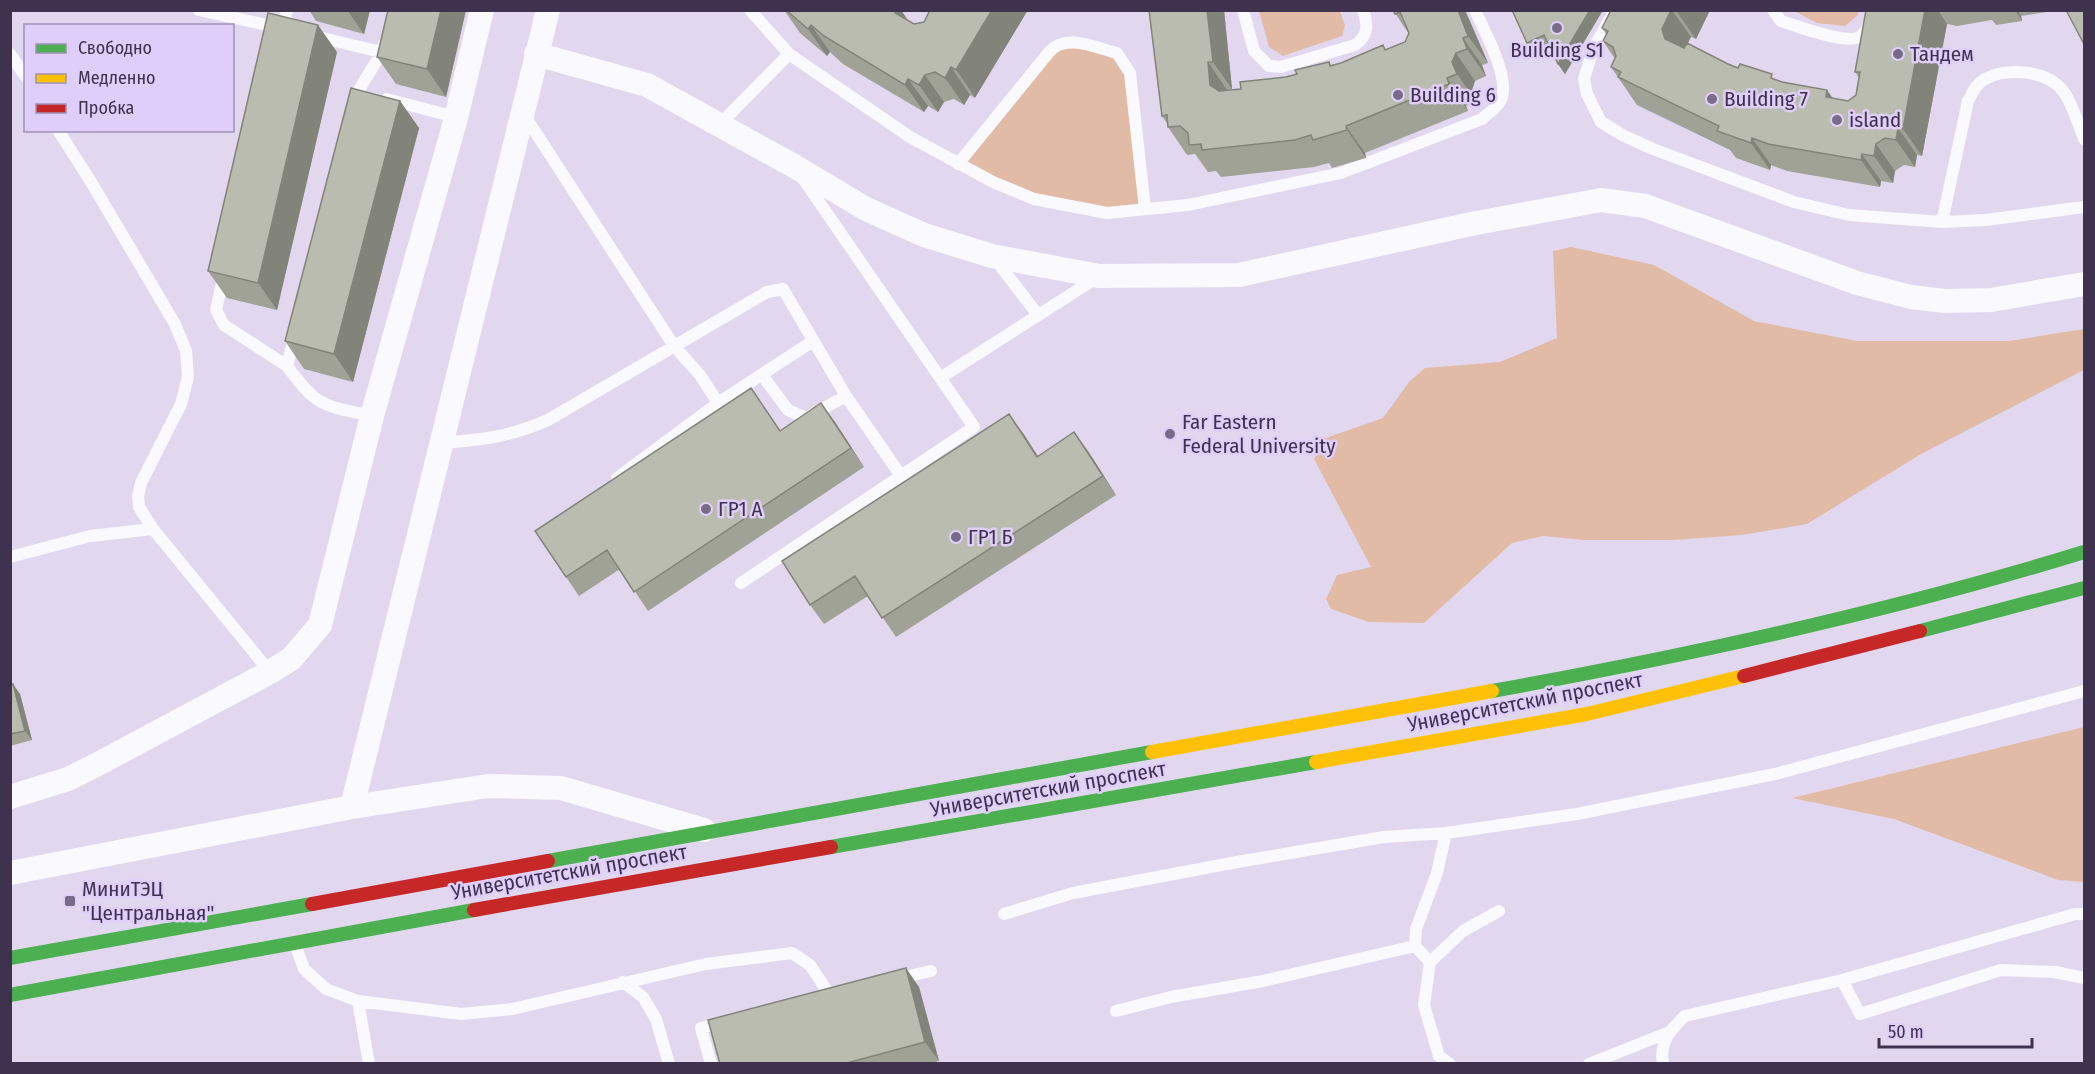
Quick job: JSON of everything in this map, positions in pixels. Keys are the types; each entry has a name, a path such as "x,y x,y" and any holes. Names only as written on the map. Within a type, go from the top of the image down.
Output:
{"main road":[{"name":"Университетский проспект","path":"10,995 294,943 716,850 1783,633 2002,578 2085,552"},
{"name":"Университетский проспект","path":"10,958 1587,714 1790,665 2085,588"}],"street":[{"path":"10,797 68,778 96,765 270,672 291,659 320,625 372,416 455,117 482,10"},
{"path":"352,807 548,10"},
{"path":"537,54 647,85 720,124 866,209 924,235 992,256 1099,276 1239,275 1471,224 1601,200 1645,206 1857,283 1911,297 1945,301 1991,300 2085,284"},
{"path":"10,873 352,807 488,786 561,788 716,850"}],"lane":[{"path":"199,10 381,52"},
{"path":"287,10 294,31"},
{"path":"750,10 789,54 910,137 958,164 1034,199 1107,213 1188,205 1341,173 1482,119 1500,103 1504,85 1496,57 1475,10"},
{"path":"1243,10 1254,51 1269,66 1281,67 1355,45 1364,39 1367,31 1363,10"},
{"path":"1615,10 1594,47 1584,79 1590,101 1601,122 1624,136 1794,202 1849,215 1942,222 1986,220 2085,207"},
{"path":"1773,10 1780,21 1848,40 1860,38 1868,29 1872,10"},
{"path":"278,51 294,31"},
{"path":"351,114 367,94 387,31"},
{"path":"958,164 1057,43 1068,41 1117,53 1130,73 1145,209"},
{"path":"10,54 24,74"},
{"path":"720,124 789,54"},
{"path":"1942,222 1968,101 1975,87 1986,79 2010,72 2048,79 2064,92 2085,139"},
{"path":"367,94 455,117"},
{"path":"522,112 674,346 700,375 718,403"},
{"path":"59,132 175,324 186,351 188,377 181,404 141,483 138,495 139,507 153,529 270,672"},
{"path":"741,583 974,428 794,166"},
{"path":"992,256 1038,315"},
{"path":"226,265 216,309 224,325 287,366 308,394 319,402 372,416"},
{"path":"940,378 1099,276"},
{"path":"440,443 497,438 523,432 548,420 767,292 783,289 846,396 901,477"},
{"path":"287,366 299,320"},
{"path":"604,488 718,403 813,341"},
{"path":"762,375 788,410 806,418 846,396"},
{"path":"10,557 90,536 153,529"},
{"path":"1004,914 1073,893 1237,862 1384,837 1446,833 1577,814 1775,774 2085,691"},
{"path":"1430,962 1415,946 1416,929 1437,873 1446,833"},
{"path":"1450,1064 1439,1056 1424,1005 1430,962 1463,932 1499,911"},
{"path":"1588,1064 1667,1033 1685,1016 1842,980 2075,914 2085,914"},
{"path":"294,943 304,969 326,989 358,1001 461,1014 512,1009 706,964 792,953 810,965 829,994"},
{"path":"1116,1011 1171,997 1263,981 1415,946"},
{"path":"1842,980 1860,1014 2001,970 2055,972 2085,978"},
{"path":"886,981 931,971"},
{"path":"623,982 644,997 656,1019 669,1064"},
{"path":"358,1001 369,1064"},
{"path":"711,1064 701,1028 733,1019"},
{"path":"1664,1064 1662,1055 1667,1033"}],"shaded area":[{"path":"1259,11 1340,11 1345,25 1342,36 1283,56 1269,47"},
{"path":"1794,11 1859,11 1858,15 1845,26 1817,23"},
{"path":"1057,43 1117,53 1130,73 1145,209 1107,213 1034,199 958,164"},
{"path":"1571,247 1654,265 1754,321 1857,341 2009,341 2084,329 2084,370 1921,454 1807,524 1742,535 1674,540 1584,540 1543,536 1512,543 1424,623 1369,622 1331,609 1326,599 1337,575 1371,567 1314,459 1323,439 1383,418 1409,382 1425,368 1500,362 1557,338 1553,251"},
{"path":"2084,727 2084,882 2058,880 1894,819 1792,798"}],"building":[{"path":"388,10 441,10 427,69 377,57"},
{"path":"786,10 896,10 895,13 914,24 924,22 930,10 992,10 956,70 951,67 945,78 935,72 925,75 919,85 908,79 905,85 824,36 811,25 808,29"},
{"path":"1149,10 1207,10 1213,62 1208,62 1210,85 1219,91 1241,89 1240,82 1286,77 1297,74 1295,70 1329,62 1330,66 1383,45 1385,50 1405,42 1409,33 1400,12 1395,14 1393,10 1458,10 1468,36 1463,38 1467,49 1456,53 1452,62 1457,74 1447,78 1449,84 1346,126 1347,130 1313,140 1311,135 1295,140 1202,150 1201,144 1189,145 1188,133 1180,126 1168,127 1167,115 1162,116"},
{"name":"Building S1","path":"1512,10 1590,10 1558,64 1544,35 1527,43"},
{"path":"1611,10 1671,10 1662,29 1665,39 1684,48 1687,43 1738,68 1740,64 1772,74 1771,78 1782,82 1827,90 1826,97 1848,101 1856,95 1860,72 1855,72 1866,10 1925,10 1903,129 1898,128 1896,140 1885,138 1876,144 1874,156 1862,154 1861,160 1768,144 1752,138 1751,143 1717,131 1719,126 1618,77 1621,72 1611,67 1616,56 1613,47 1603,41 1608,31 1602,28"},
{"path":"2066,10 2085,10 2085,46"},
{"path":"268,13 318,25 258,283 208,271"},
{"path":"351,88 400,101 334,354 285,341"},
{"name":"ГР1 А","path":"751,388 780,431 821,403 851,448 634,592 607,550 566,577 535,531"},
{"name":"ГР1 Б","path":"1009,414 1037,457 1074,432 1103,476 882,618 855,576 810,605 782,561"},
{"path":"13,684 25,731 10,734 10,685"},
{"path":"906,968 925,1042 843,1064 720,1064 708,1020"}],"traffic: fast":[{"path":"1492,691 1642,663 1864,613 2084,552"},
{"path":"1920,631 2084,588"},
{"path":"548,861 1152,752"},
{"path":"831,847 1316,762"},
{"path":"10,958 312,904"},
{"path":"10,995 474,910"}],"traffic: slow":[{"path":"1316,762 1587,714 1744,676"},
{"path":"1152,752 1492,691"}],"traffic: jam":[{"path":"1744,676 1920,631"},
{"path":"474,910 831,847"},
{"path":"312,904 548,861"}],"place":[{"name":"Building S1","path":"1557,28"},
{"name":"Тандем","path":"1898,54"},
{"name":"Building 6","path":"1398,95"},
{"name":"Building 7","path":"1712,99"},
{"name":"island","path":"1837,120"},
{"name":"Far Eastern Federal University","path":"1170,434"},
{"name":"ГР1 А","path":"706,509"},
{"name":"ГР1 Б","path":"956,537"},
{"name":"МиниТЭЦ \"Центральная\"","path":"70,901"}]}
